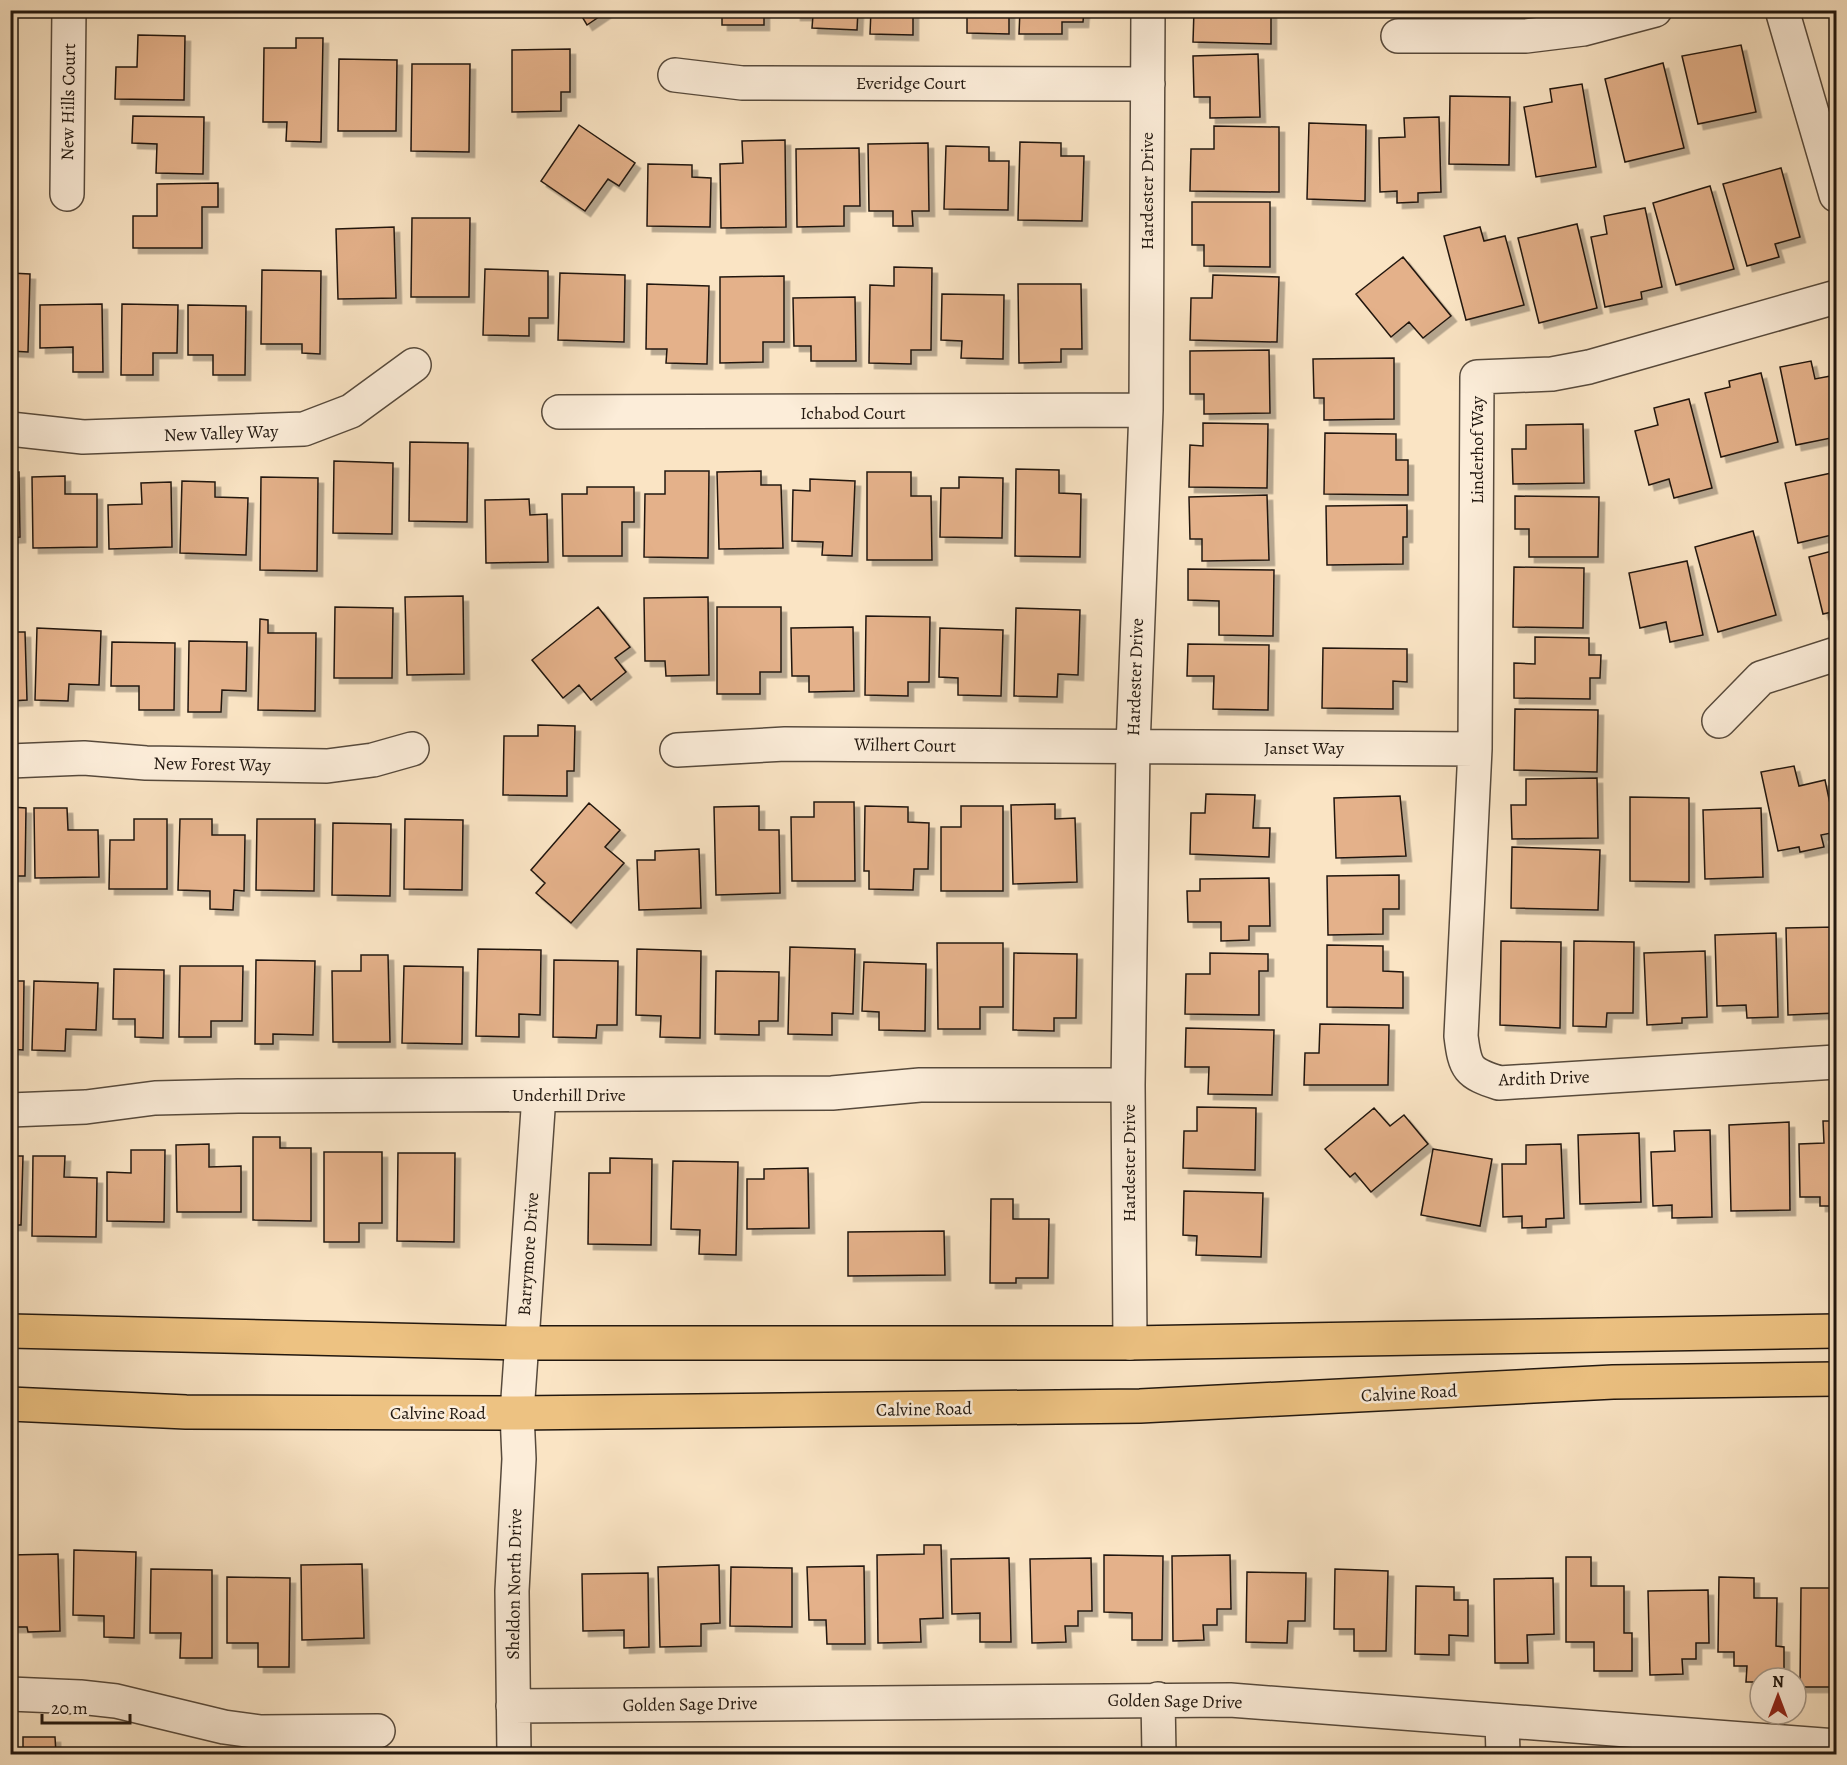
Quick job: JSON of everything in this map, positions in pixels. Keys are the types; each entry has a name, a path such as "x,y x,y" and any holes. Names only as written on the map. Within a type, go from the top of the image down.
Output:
{"main road":[{"path":"10,1331 522,1343 1130,1344 1836,1331"},
{"name":"Calvine Road","path":"10,1404 186,1412 517,1413 1140,1406 1613,1382 1836,1379"}],"street":[{"name":"New Hills Court","path":"67,194 69,10"},
{"name":"Hardester Drive","path":"1130,1344 1128,1084 1133,747 1146,410 1148,10"},
{"path":"1398,36 1526,36 1583,29 1655,10"},
{"path":"1782,10 1836,195"},
{"name":"Everidge Court","path":"675,75 742,82 1148,84"},
{"name":"Linderhof Way","path":"1475,749 1477,377 1552,374 1589,367 1836,297"},
{"name":"New Valley Way","path":"10,429 83,436 304,429 351,411 414,365"},
{"name":"Ichabod Court","path":"559,412 876,413 1146,410"},
{"path":"1719,721 1761,678 1836,654"},
{"name":"Wilhert Court","path":"677,750 785,744 1133,747"},
{"name":"Janset Way","path":"1133,747 1475,749"},
{"name":"New Forest Way","path":"10,761 84,758 146,763 327,766 373,760 412,749"},
{"name":"Ardith Drive","path":"1475,749 1461,1036 1464,1059 1476,1075 1499,1083 1836,1062"},
{"name":"Underhill Drive","path":"10,1110 86,1107 155,1098 832,1093 920,1086 1128,1084"},
{"name":"Barrymore Drive","path":"517,1413 539,1095"},
{"name":"Sheldon North Drive","path":"514,1755 512,1591 519,1459 517,1413"},
{"path":"10,1694 80,1696 116,1701 224,1727 261,1732 378,1731"},
{"path":"1158,1699 1159,1755"},
{"name":"Golden Sage Drive","path":"513,1706 1230,1700 1836,1746"},
{"path":"1502,1721 1503,1755"}],"building":[{"path":"578,10 609,10 587,25"},
{"path":"722,10 764,10 764,25 722,25"},
{"path":"795,10 858,10 857,30 812,28 813,15 795,15"},
{"path":"871,10 935,10 913,11 913,35 870,34"},
{"path":"944,10 1009,10 1009,34 967,33 967,12"},
{"path":"1020,10 1084,10 1083,22 1062,22 1062,34 1019,34"},
{"path":"1194,10 1271,10 1271,44 1193,42"},
{"path":"138,35 185,36 184,100 115,99 116,67 137,67"},
{"path":"296,38 323,38 321,142 286,141 287,122 263,122 264,48 296,48"},
{"path":"1741,45 1756,112 1698,124 1682,56"},
{"path":"570,49 570,92 561,92 561,111 512,112 512,50"},
{"path":"1258,54 1260,117 1210,118 1210,97 1194,97 1193,56"},
{"path":"339,59 397,60 396,131 338,131"},
{"path":"1663,63 1684,148 1625,162 1605,79"},
{"path":"412,64 470,64 469,152 411,151"},
{"path":"1582,84 1596,167 1536,177 1524,107 1552,102 1550,89"},
{"path":"1450,96 1510,97 1509,165 1449,164"},
{"path":"133,116 204,117 203,174 156,173 157,144 132,143"},
{"path":"1439,117 1441,192 1418,193 1418,202 1397,203 1397,191 1380,192 1379,138 1405,137 1404,118"},
{"path":"1309,123 1366,125 1365,201 1307,199"},
{"path":"579,125 635,163 619,186 608,179 585,211 541,181"},
{"path":"1214,126 1279,127 1279,192 1190,191 1191,149 1214,149"},
{"path":"785,140 786,227 721,228 720,164 743,163 742,141"},
{"path":"1020,142 1061,143 1061,156 1084,156 1082,221 1018,220"},
{"path":"928,143 929,211 912,211 913,226 893,226 893,211 869,211 868,144"},
{"path":"946,146 989,147 989,161 1009,161 1008,210 944,209"},
{"path":"859,148 860,206 844,206 844,226 797,227 796,149"},
{"path":"648,164 692,165 692,177 711,178 710,227 647,226"},
{"path":"1781,168 1800,237 1775,244 1779,257 1747,266 1723,184"},
{"path":"218,183 218,207 202,207 202,248 133,248 133,216 157,216 157,184"},
{"path":"1710,186 1734,269 1676,285 1653,203"},
{"path":"1192,202 1270,202 1270,267 1204,266 1204,245 1192,245"},
{"path":"1645,208 1662,287 1641,292 1642,299 1605,307 1591,237 1607,234 1604,216"},
{"path":"412,218 470,218 469,297 411,297"},
{"path":"1577,224 1597,308 1539,323 1518,238"},
{"path":"394,227 396,298 338,299 336,229"},
{"path":"1480,227 1484,241 1505,236 1524,305 1466,320 1444,236"},
{"path":"1403,257 1451,316 1423,338 1409,322 1391,337 1356,294"},
{"path":"894,267 932,268 931,350 911,350 911,364 869,363 870,285 894,286"},
{"path":"485,269 548,271 548,318 529,318 529,336 483,335"},
{"path":"262,270 321,271 320,354 302,353 302,344 261,344"},
{"path":"10,273 30,274 28,352 10,351"},
{"path":"560,273 625,275 624,342 558,340"},
{"path":"1213,275 1279,277 1277,342 1190,340 1191,298 1212,298"},
{"path":"784,276 784,342 763,342 763,362 720,363 720,277"},
{"path":"647,284 709,286 707,364 666,363 667,349 646,349"},
{"path":"1018,284 1081,284 1082,349 1061,349 1061,362 1019,363"},
{"path":"942,294 1004,295 1003,359 961,358 962,341 941,340"},
{"path":"855,297 856,361 811,361 811,346 794,346 793,298"},
{"path":"102,304 103,372 73,372 73,347 40,348 40,305"},
{"path":"122,304 178,305 177,353 153,353 153,375 121,375"},
{"path":"188,305 246,306 245,375 213,375 213,355 188,355"},
{"path":"1269,350 1270,413 1204,414 1204,394 1190,394 1190,351"},
{"path":"1394,358 1394,419 1324,420 1324,398 1314,398 1313,359"},
{"path":"1811,361 1815,379 1836,375 1836,437 1796,445 1780,367"},
{"path":"1761,373 1778,442 1721,457 1705,393 1730,387 1729,381"},
{"path":"1689,399 1712,488 1674,498 1669,479 1649,485 1635,431 1658,425 1654,408"},
{"path":"1203,423 1268,424 1267,488 1189,487 1190,445 1203,446"},
{"path":"1583,424 1584,483 1513,484 1512,449 1526,449 1526,425"},
{"path":"1325,433 1396,434 1396,460 1408,460 1408,495 1324,494"},
{"path":"410,442 468,443 467,522 409,521"},
{"path":"334,461 393,463 392,534 333,533"},
{"path":"1016,469 1059,470 1059,493 1081,494 1080,557 1015,556"},
{"path":"665,471 709,471 708,558 644,557 645,494 665,494"},
{"path":"761,471 761,485 781,485 783,548 719,549 717,472"},
{"path":"19,472 20,537 10,538 10,473"},
{"path":"867,472 911,472 911,496 931,496 932,560 867,560"},
{"path":"1836,472 1836,534 1798,543 1785,483"},
{"path":"65,476 65,494 97,494 97,547 33,548 32,477"},
{"path":"261,477 318,478 317,571 260,570"},
{"path":"959,477 1003,478 1002,538 940,537 941,488 959,488"},
{"path":"810,479 855,481 852,556 822,555 823,542 792,541 793,490 810,491"},
{"path":"182,481 215,482 215,497 248,498 246,555 180,553"},
{"path":"171,482 172,547 109,549 108,505 142,504 141,483"},
{"path":"587,487 634,487 634,522 622,522 622,556 563,556 562,494 587,494"},
{"path":"1267,495 1269,560 1202,561 1202,539 1190,539 1189,497"},
{"path":"1515,496 1599,497 1598,557 1529,557 1529,529 1515,529"},
{"path":"529,499 530,515 547,514 548,562 486,563 485,500"},
{"path":"1407,505 1407,537 1403,537 1403,564 1327,565 1326,506"},
{"path":"1753,531 1776,615 1718,632 1695,547"},
{"path":"1836,550 1836,611 1823,614 1809,557"},
{"path":"1687,561 1703,635 1670,642 1666,622 1640,628 1629,573"},
{"path":"1514,567 1584,568 1583,628 1513,627"},
{"path":"1188,569 1274,570 1273,636 1219,635 1219,601 1188,600"},
{"path":"463,596 464,674 407,675 405,597"},
{"path":"708,597 709,675 666,676 665,661 645,661 644,598"},
{"path":"335,607 393,608 392,678 334,678"},
{"path":"598,607 630,647 615,658 626,672 591,700 579,685 563,698 532,660"},
{"path":"717,607 781,607 781,672 760,672 760,694 717,694"},
{"path":"1016,608 1080,610 1078,675 1058,674 1057,697 1014,696"},
{"path":"866,616 930,617 929,682 908,682 908,696 865,695"},
{"path":"260,619 268,620 268,633 316,633 315,711 258,710"},
{"path":"853,627 854,691 809,692 809,676 792,676 791,628"},
{"path":"37,628 101,631 99,685 69,684 68,701 35,700"},
{"path":"940,628 1003,630 1001,696 958,695 958,678 939,677"},
{"path":"10,632 25,632 27,700 10,701"},
{"path":"1535,637 1589,638 1589,655 1601,655 1600,678 1590,678 1590,699 1514,698 1514,663 1535,664"},
{"path":"189,641 247,642 246,691 222,690 221,712 188,712"},
{"path":"112,642 175,643 174,710 139,710 139,686 111,686"},
{"path":"1188,644 1269,645 1268,710 1213,709 1214,676 1187,676"},
{"path":"1323,648 1407,649 1407,682 1393,681 1393,709 1322,708"},
{"path":"1515,709 1598,710 1597,772 1514,770"},
{"path":"538,725 575,726 574,771 567,771 567,796 503,795 504,736 538,736"},
{"path":"1794,766 1799,786 1825,780 1836,832 1821,835 1824,847 1800,852 1799,847 1778,851 1761,772"},
{"path":"1597,778 1598,838 1512,839 1511,805 1526,805 1526,779"},
{"path":"1206,794 1255,795 1253,828 1270,828 1269,857 1190,854 1191,813 1205,813"},
{"path":"1400,796 1406,856 1336,858 1334,798"},
{"path":"1630,797 1689,798 1689,882 1630,881"},
{"path":"814,802 854,802 855,881 792,881 791,817 814,817"},
{"path":"589,803 620,830 605,847 624,863 571,923 536,893 545,883 531,870"},
{"path":"1055,804 1055,819 1075,818 1077,882 1013,884 1011,805"},
{"path":"759,806 759,830 779,830 780,893 716,895 714,807"},
{"path":"865,806 908,807 908,822 929,823 928,869 914,869 913,890 869,889 869,871 864,871"},
{"path":"961,806 1003,806 1003,891 941,891 941,827 961,827"},
{"path":"10,807 26,808 25,876 10,876"},
{"path":"34,808 67,808 68,830 98,830 99,877 35,878"},
{"path":"1761,808 1763,877 1705,879 1703,810"},
{"path":"134,819 167,819 167,889 109,889 110,840 134,840"},
{"path":"180,819 212,819 212,835 245,835 244,891 234,890 233,910 210,909 210,891 178,890"},
{"path":"257,819 315,819 314,891 256,890"},
{"path":"405,819 463,820 462,890 404,889"},
{"path":"333,823 391,824 390,896 332,895"},
{"path":"1512,847 1600,850 1598,910 1511,908"},
{"path":"699,849 701,908 639,910 637,860 655,860 655,851"},
{"path":"1399,875 1399,909 1383,909 1383,934 1328,935 1327,876"},
{"path":"1269,878 1270,926 1249,926 1249,940 1221,941 1221,922 1188,922 1187,891 1200,891 1200,879"},
{"path":"1836,927 1836,1013 1788,1015 1786,928"},
{"path":"1776,933 1778,1017 1747,1018 1746,1005 1717,1006 1715,935"},
{"path":"1501,941 1561,942 1560,1028 1500,1025"},
{"path":"1574,941 1634,942 1633,1013 1607,1013 1606,1027 1573,1026"},
{"path":"937,943 1003,943 1003,1007 980,1007 980,1029 938,1029"},
{"path":"1327,945 1383,946 1383,971 1403,972 1403,1008 1327,1007"},
{"path":"790,947 855,949 853,1014 832,1013 832,1035 788,1034"},
{"path":"478,949 541,950 540,1015 519,1014 519,1037 476,1036"},
{"path":"637,949 701,951 700,1038 660,1037 661,1016 636,1015"},
{"path":"1705,951 1707,1017 1682,1018 1682,1023 1647,1025 1644,953"},
{"path":"1014,953 1077,954 1076,1018 1054,1018 1054,1031 1013,1030"},
{"path":"1210,953 1268,954 1268,971 1259,971 1259,1015 1185,1014 1186,974 1210,974"},
{"path":"361,955 388,955 390,1042 333,1042 332,971 361,971"},
{"path":"256,960 315,961 313,1035 273,1034 273,1044 255,1044"},
{"path":"554,960 618,961 617,1025 597,1025 596,1038 553,1037"},
{"path":"864,962 926,964 925,1031 879,1030 879,1012 862,1011"},
{"path":"180,966 243,966 242,1021 211,1021 211,1037 179,1037"},
{"path":"404,966 463,967 462,1044 402,1043"},
{"path":"114,969 164,970 163,1038 135,1037 135,1019 113,1019"},
{"path":"716,971 779,972 778,1021 759,1021 759,1035 715,1034"},
{"path":"10,981 24,981 23,1050 10,1049"},
{"path":"34,981 98,983 96,1030 66,1029 65,1051 32,1050"},
{"path":"1320,1024 1389,1025 1388,1085 1304,1085 1305,1053 1319,1053"},
{"path":"1186,1028 1274,1030 1272,1095 1208,1094 1209,1067 1185,1067"},
{"path":"1197,1107 1256,1108 1255,1170 1183,1168 1184,1131 1197,1131"},
{"path":"1374,1108 1390,1126 1404,1115 1428,1144 1371,1192 1355,1173 1350,1177 1325,1149"},
{"path":"1823,1121 1836,1121 1836,1206 1820,1206 1820,1197 1800,1197 1799,1144 1824,1143"},
{"path":"1789,1122 1790,1210 1731,1211 1729,1125"},
{"path":"1710,1130 1712,1217 1672,1218 1672,1205 1653,1206 1651,1152 1675,1151 1674,1131"},
{"path":"1639,1133 1641,1202 1580,1204 1578,1135"},
{"path":"253,1137 280,1137 280,1148 311,1148 311,1221 253,1220"},
{"path":"209,1144 209,1167 241,1166 241,1212 177,1212 176,1145"},
{"path":"1561,1144 1564,1218 1546,1219 1546,1227 1522,1228 1522,1216 1503,1217 1502,1164 1526,1164 1526,1145"},
{"path":"1433,1149 1492,1159 1480,1226 1421,1215"},
{"path":"131,1150 165,1150 164,1222 107,1221 107,1172 131,1173"},
{"path":"324,1152 382,1152 382,1223 359,1223 359,1242 324,1242"},
{"path":"398,1153 455,1153 454,1242 397,1241"},
{"path":"10,1156 23,1156 21,1225 10,1225"},
{"path":"33,1156 65,1156 64,1177 97,1178 96,1237 32,1236"},
{"path":"610,1158 652,1159 651,1245 588,1244 589,1173 610,1173"},
{"path":"673,1161 738,1162 736,1255 699,1254 700,1230 671,1229"},
{"path":"808,1168 809,1228 747,1229 747,1179 764,1179 764,1169"},
{"path":"1184,1191 1263,1193 1261,1257 1196,1255 1197,1236 1183,1235"},
{"path":"991,1199 1013,1199 1013,1219 1049,1219 1048,1278 1016,1278 1016,1283 990,1283"},
{"path":"944,1231 945,1275 848,1276 848,1232"},
{"path":"924,1545 941,1545 943,1618 920,1619 921,1642 878,1643 877,1555 924,1554"},
{"path":"74,1550 136,1552 134,1638 104,1637 104,1616 73,1615"},
{"path":"58,1554 60,1631 28,1632 27,1627 10,1627 10,1555"},
{"path":"1104,1555 1163,1556 1162,1640 1132,1640 1132,1613 1104,1612"},
{"path":"1230,1555 1231,1609 1217,1609 1217,1625 1203,1625 1204,1640 1173,1641 1172,1556"},
{"path":"1566,1557 1591,1557 1591,1586 1624,1586 1624,1633 1632,1633 1632,1671 1594,1671 1594,1642 1566,1642"},
{"path":"1009,1558 1011,1642 980,1642 980,1613 952,1614 951,1559"},
{"path":"1091,1558 1092,1611 1078,1611 1078,1626 1065,1626 1066,1642 1032,1643 1030,1559"},
{"path":"362,1564 364,1638 302,1640 301,1565"},
{"path":"719,1565 720,1623 701,1624 701,1646 660,1647 658,1567"},
{"path":"864,1566 865,1644 827,1644 826,1620 809,1620 807,1567"},
{"path":"731,1567 792,1568 792,1627 730,1626"},
{"path":"151,1569 212,1570 212,1658 180,1658 181,1633 150,1633"},
{"path":"1335,1569 1388,1571 1386,1651 1354,1651 1354,1629 1334,1629"},
{"path":"1247,1572 1306,1573 1305,1621 1288,1621 1287,1643 1246,1642"},
{"path":"648,1573 649,1647 624,1648 624,1630 583,1631 582,1574"},
{"path":"227,1577 290,1578 289,1667 258,1667 258,1643 227,1643"},
{"path":"1719,1577 1754,1578 1754,1598 1777,1598 1776,1646 1784,1647 1784,1666 1748,1666 1748,1682 1746,1682 1747,1666 1734,1666 1734,1652 1718,1652"},
{"path":"1553,1578 1554,1634 1527,1635 1528,1663 1495,1663 1494,1579"},
{"path":"1416,1586 1454,1587 1454,1600 1468,1600 1468,1636 1449,1635 1449,1655 1415,1654"},
{"path":"1801,1588 1835,1588 1834,1687 1808,1687 1808,1666 1800,1666"},
{"path":"1708,1590 1709,1643 1696,1643 1696,1659 1682,1659 1683,1674 1650,1675 1648,1591"},
{"path":"23,1737 55,1737 56,1754 23,1754"},
{"path":"1057,1751 1057,1754 988,1754 988,1752"}]}
